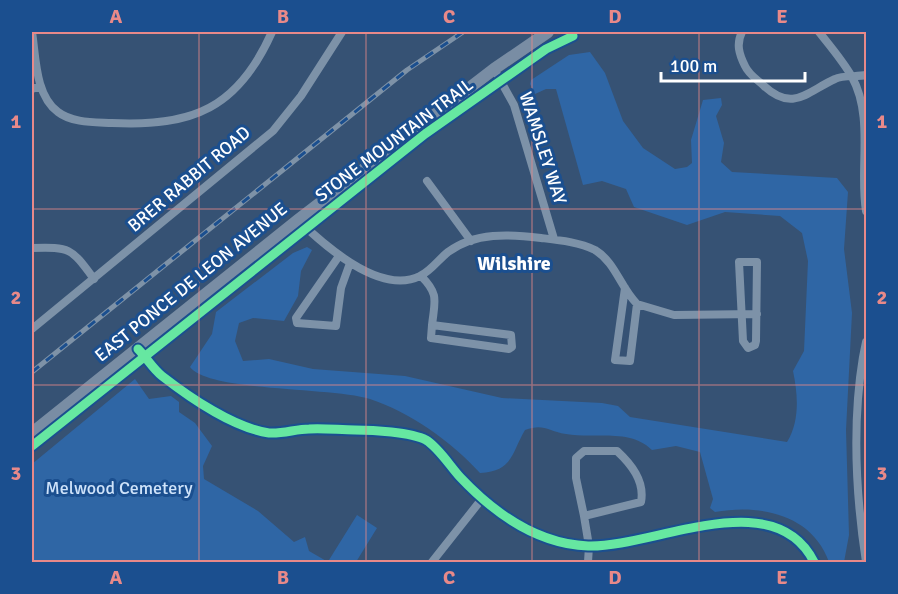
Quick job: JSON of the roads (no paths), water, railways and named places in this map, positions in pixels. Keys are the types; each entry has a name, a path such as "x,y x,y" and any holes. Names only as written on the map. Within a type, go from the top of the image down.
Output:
{"main road":[{"name":"EAST PONCE DE LEON AVENUE","path":"32,433 297,219 544,33"}],"street":[{"path":"32,32 36,87 58,112 70,118 118,123 171,121 203,113 227,96 251,70 272,32"},
{"name":"BRER RABBIT ROAD","path":"32,329 273,131 301,96 342,32"},
{"path":"742,32 738,40 739,53 747,70 771,93 783,98 807,96 837,78 867,75"},
{"path":"819,32 852,78 863,118 867,211"},
{"name":"WAMSLEY WAY","path":"494,69 514,105 554,240"},
{"path":"427,180 471,241"},
{"path":"297,219 339,256 377,277 407,280 421,276 450,251 471,241 507,234 554,240 594,250 609,261 636,304 674,315 757,314"},
{"path":"32,248 60,248 74,253 94,279"},
{"path":"339,256 296,318 297,323 336,326 341,288 350,263"},
{"path":"739,262 757,262 756,340 755,345 748,348 743,341 741,313 739,262"},
{"path":"421,276 434,288 432,325 429,335 431,338 509,350 512,347 511,335 432,325"},
{"path":"625,288 615,360 630,362 636,304"},
{"path":"867,342 858,388 859,508 867,562"},
{"path":"138,348 161,375 245,428 279,433 309,429 369,430 426,440 481,500 536,535 561,543 589,546 688,530 721,521 761,523 790,535 810,553 814,562"},
{"path":"584,516 641,502 637,475 617,451 584,451 576,458 576,478 589,546 588,562"},
{"path":"432,562 481,500"}],"railway":[{"path":"32,372 407,70 463,32"}],"district":[{"name":"Wilshire","path":"514,263"}],"park label":[{"name":"Melwood Cemetery","path":"119,488"}]}
